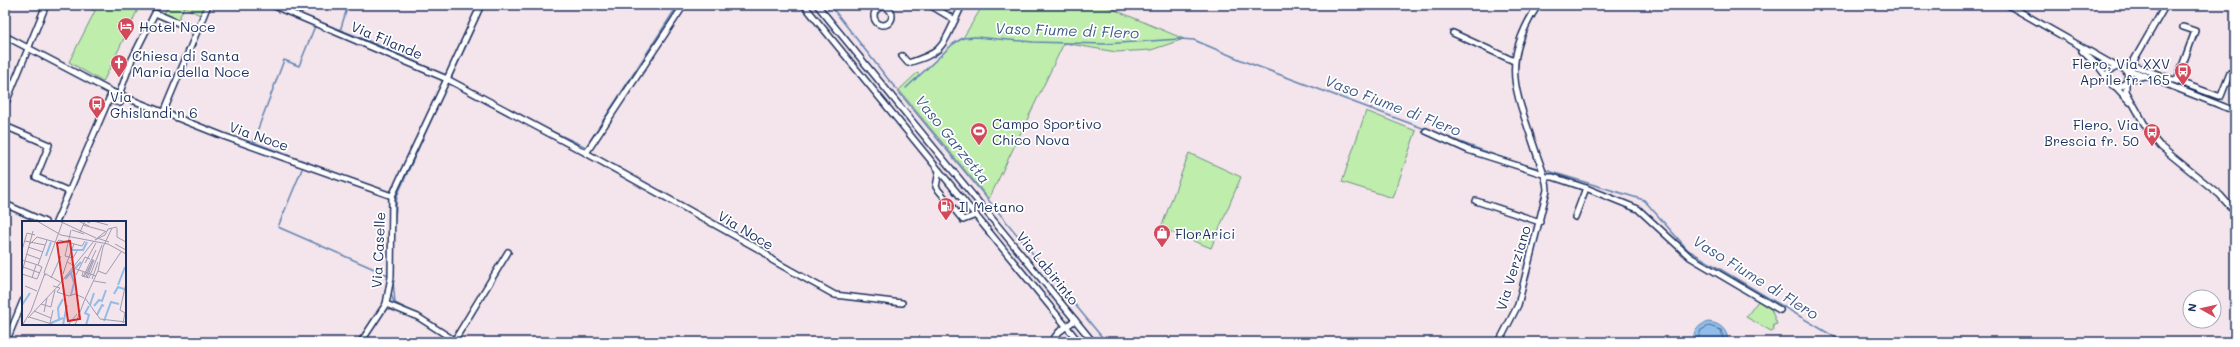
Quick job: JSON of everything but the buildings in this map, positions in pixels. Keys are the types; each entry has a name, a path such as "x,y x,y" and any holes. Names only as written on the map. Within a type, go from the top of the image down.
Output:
{"street":[{"path":"5,105 46,5"},
{"path":"163,113 208,5"},
{"name":"Via Filande","path":"272,5 447,80"},
{"path":"392,196 481,5"},
{"path":"586,152 684,5"},
{"name":"Via Labirinto","path":"804,5 1079,342"},
{"name":"Via Labirinto","path":"817,5 1093,342"},
{"path":"930,5 955,20"},
{"path":"902,56 908,62 938,51 942,46 962,5"},
{"name":"Via Verziano","path":"1499,342 1518,305 1547,190 1514,79 1514,61 1518,42 1526,23 1538,5"},
{"path":"2008,5 2074,44 2117,67 2145,76 2235,111"},
{"path":"2164,8 2133,62 2135,66 2221,96 2230,73"},
{"path":"109,100 120,103 132,59 155,13 197,31"},
{"path":"2177,80 2195,31 2183,27"},
{"path":"1454,33 1514,61"},
{"name":"Via Noce","path":"5,36 112,92 163,113 392,196"},
{"path":"2074,44 2107,78 2110,84 2116,87 2134,106"},
{"path":"2107,78 2109,71 2117,67"},
{"path":"2125,70 2127,81 2126,90 2150,134 2161,147 2220,196 2235,212"},
{"path":"2116,87 2123,86 2127,81 2145,76"},
{"path":"2162,83 2165,76"},
{"name":"Via Noce","path":"447,80 586,152 764,252 772,260 835,295 902,303"},
{"path":"56,221 68,191 112,92"},
{"path":"2205,99 2207,92"},
{"path":"5,126 49,145 36,177 68,191"},
{"path":"1426,131 1473,152 1586,188 1638,209 1690,257 1780,310"},
{"path":"939,171 936,187 963,220 976,215"},
{"path":"1576,217 1586,188"},
{"name":"Via Caselle","path":"361,342 386,304 391,277 392,196"},
{"name":"Via Verziano","path":"1476,201 1540,222"},
{"path":"5,204 43,221"},
{"path":"1010,257 1018,251"},
{"path":"455,341 508,252"},
{"path":"6,342 22,303"},
{"name":"Via Caselle","path":"386,304 418,317 455,341"},
{"path":"1051,342 1075,320"}],"green space":[{"path":"83,5 140,5 103,82 69,62 95,11"},
{"path":"168,5 206,6 202,16 184,7 178,21 164,14"},
{"name":"Campo Sportivo Chico Nova","path":"983,5 1103,5 1184,39 1151,50 1116,52 1064,43 989,199 899,90 917,73 920,75 953,44 963,38"},
{"path":"1366,111 1416,131 1393,198 1342,182"},
{"path":"1189,153 1241,177 1211,248 1161,228"},
{"path":"1758,301 1771,309 1777,324 1773,325 1774,330 1771,331 1746,317"}],"water":[{"path":"1708,322 1720,326 1725,331 1728,342 1693,342 1697,329 1701,325"}],"waterway":[{"name":"Vaso Fiume di Flero","path":"340,31 348,5"},
{"name":"Vaso Fiume di Flero","path":"536,124 586,147 678,5"},
{"name":"Vaso Garzetta","path":"830,5 888,79 1106,342"},
{"name":"Vaso Fiume di Flero","path":"304,16 364,39 445,75"},
{"path":"317,21 299,66 284,60 253,142 373,187"},
{"path":"473,30 451,78 473,90"},
{"name":"Vaso Fiume di Flero","path":"906,88 953,44 963,38 975,37 1033,42 1104,44 1180,39 1194,40 1246,62 1508,160 1541,169"},
{"path":"394,228 397,196 447,85"},
{"path":"259,152 298,166"},
{"path":"302,169 278,227 388,275"},
{"name":"Vaso Fiume di Flero","path":"1545,170 1644,200 1688,250 1843,342"},
{"path":"393,280 395,303 413,312"},
{"path":"391,294 394,303"},
{"path":"425,319 449,334"}],"place":[{"name":"Hotel Noce","path":"126,41"},
{"name":"Chiesa di Santa Maria della Noce","path":"119,78"},
{"name":"Flero, Via XXV Aprile fr. 165","path":"2183,86"},
{"name":"Via Ghislandi n 6","path":"97,119"},
{"name":"Campo Sportivo Chico Nova","path":"979,146"},
{"name":"Flero, Via Brescia fr. 50","path":"2152,147"},
{"name":"Il Metano","path":"946,221"},
{"name":"FlorArici","path":"1162,248"}]}
